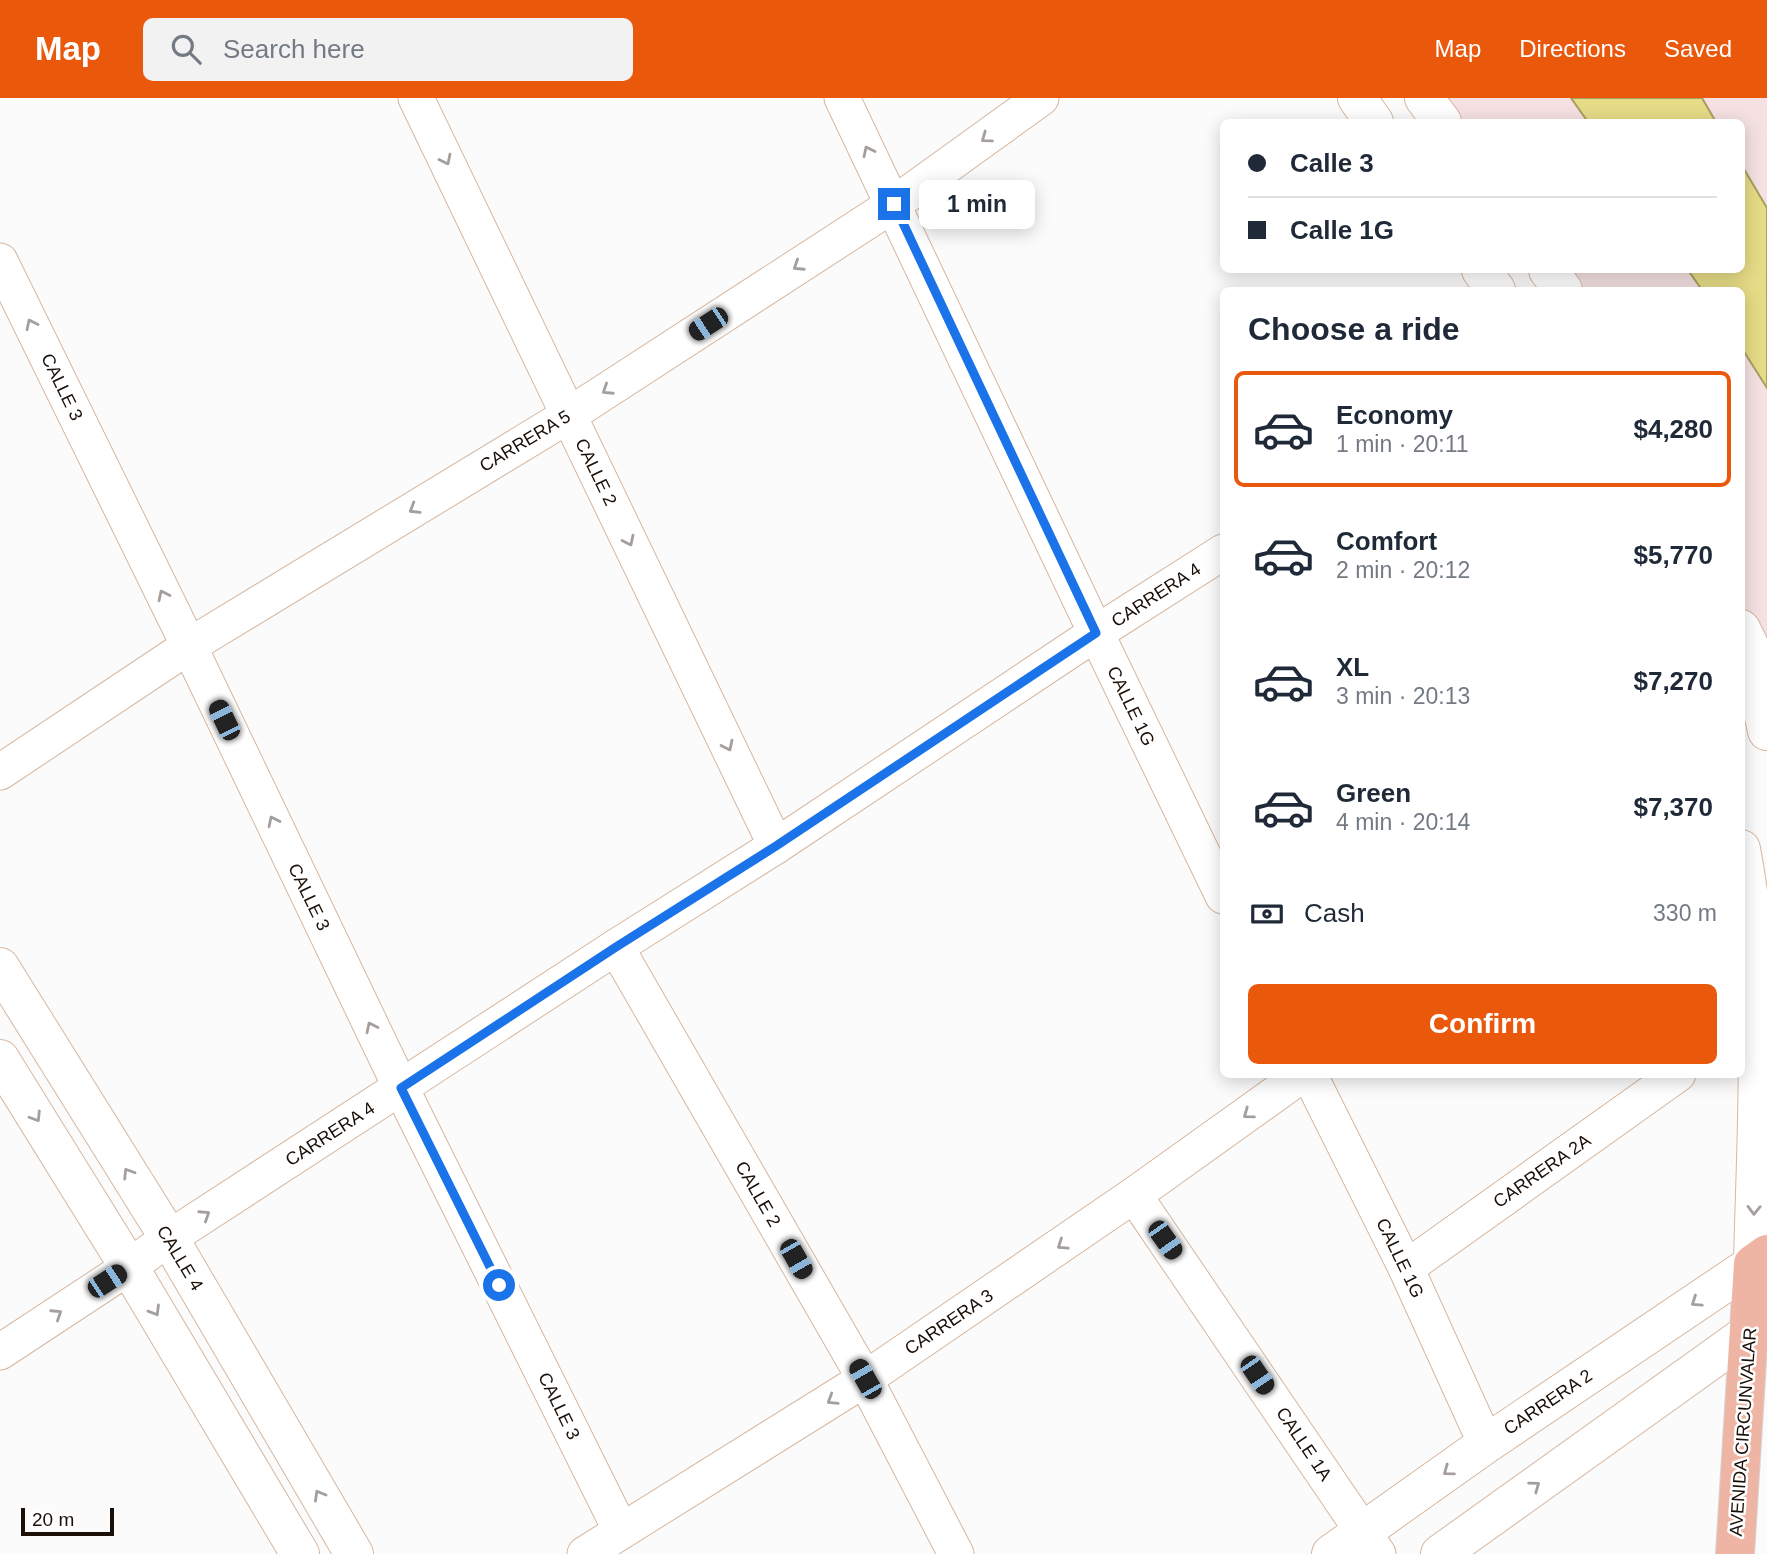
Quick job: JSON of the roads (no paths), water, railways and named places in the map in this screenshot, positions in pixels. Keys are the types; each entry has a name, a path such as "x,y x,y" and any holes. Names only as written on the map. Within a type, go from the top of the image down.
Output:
{"main road":[{"path":"1357,98 1372,119"},
{"path":"1424,98 1440,119"},
{"path":"1745,637 1767,731"},
{"name":"AVENIDA CIRCUNVALAR","path":"1735,1554 1758,1326 1760,1259 1750,1023 1750,892 1745,868"},
{"name":"CALLE 4","path":"0,967 169,1238 354,1554"},
{"path":"0,1059 129,1267 300,1554"},
{"name":"CARRERA 2","path":"1331,1554 1371,1543 1486,1444 1760,1259"},
{"path":"1440,1554 1758,1326"}],"street":[{"name":"CALLE 2","path":"416,98 776,846"},
{"name":"CALLE 1G","path":"842,98 1220,890"},
{"name":"CARRERA 5","path":"0,772 189,646 569,415 894,204 1041,98"},
{"name":"CALLE 3","path":"0,261 401,1088 621,1531"},
{"name":"CARRERA 4","path":"0,1352 169,1238 776,846 1220,554"},
{"name":"CALLE 2","path":"616,947 865,1379 956,1554"},
{"name":"CARRERA 3","path":"585,1554 865,1379 1134,1195 1297,1078"},
{"name":"CALLE 1G","path":"1311,1078 1406,1268 1486,1444"},
{"name":"CARRERA 2A","path":"1406,1268 1672,1078"},
{"name":"CALLE 1A","path":"1134,1195 1371,1543"}]}
